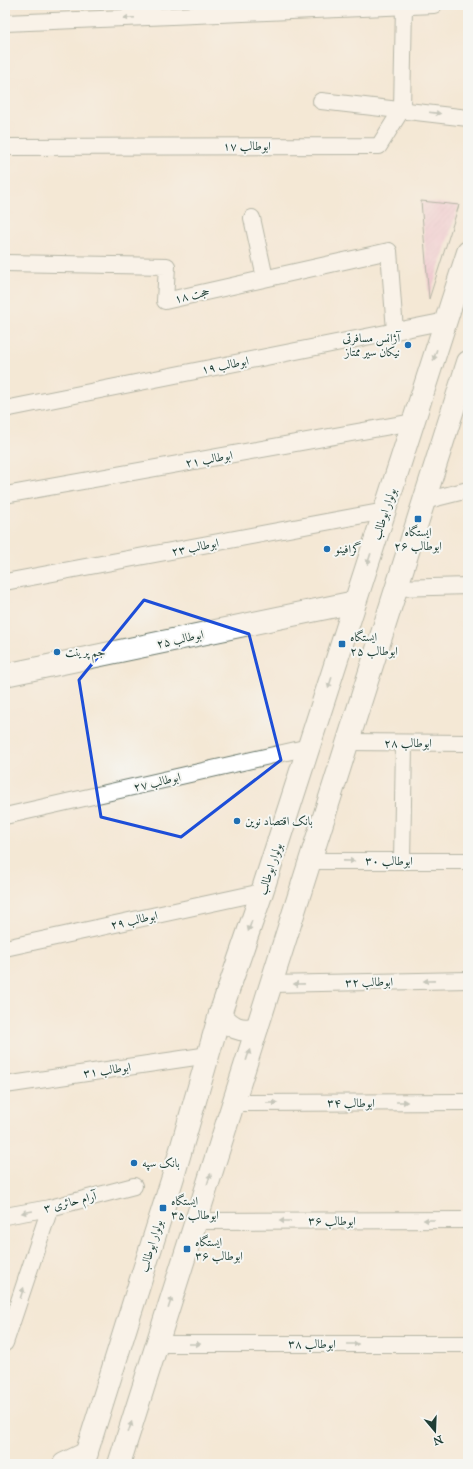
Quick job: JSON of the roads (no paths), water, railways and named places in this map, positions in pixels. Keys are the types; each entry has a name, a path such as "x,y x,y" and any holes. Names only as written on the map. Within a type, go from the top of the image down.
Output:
{"main road":[{"name":"بولوار ابوطالب","path":"85,1458 210,1055 220,1014 262,892 468,252"},
{"path":"119,1464 398,588 424,500 460,409 468,362"},
{"name":"ابوطالب ۲۵","path":"5,675 355,602"},
{"path":"220,1014 226,1022 238,1029 244,1030 257,1028"},
{"path":"64,1464 85,1458"}],"street":[{"path":"5,23 290,8 434,5"},
{"path":"402,109 404,6"},
{"path":"320,101 402,109 468,118"},
{"name":"ابوطالب ۱۷","path":"5,147 379,146 402,109"},
{"path":"252,218 265,278"},
{"name":"حجت ۱۸","path":"5,262 167,266 165,301 388,251 395,332"},
{"name":"ابوطالب ۱۹","path":"5,409 446,321"},
{"name":"ابوطالب ۲۱","path":"5,496 413,422"},
{"path":"424,500 468,490"},
{"name":"ابوطالب ۲۳","path":"5,582 385,511"},
{"path":"398,588 468,586"},
{"name":"ابوطالب ۲۸","path":"349,742 404,744 468,743"},
{"path":"402,862 404,744"},
{"name":"ابوطالب ۲۷","path":"5,816 309,747"},
{"name":"ابوطالب ۳۰","path":"310,861 468,861"},
{"name":"ابوطالب ۲۹","path":"5,948 262,892"},
{"name":"ابوطالب ۳۲","path":"271,984 468,980"},
{"name":"ابوطالب ۳۱","path":"5,1085 210,1055"},
{"name":"ابوطالب ۳۴","path":"233,1103 468,1102"},
{"name":"آرام حائری ۳","path":"5,1216 50,1208 134,1186"},
{"path":"5,1343 50,1208"},
{"name":"ابوطالب ۳۶","path":"196,1221 468,1220"},
{"name":"ابوطالب ۳۸","path":"156,1344 468,1344"}],"place":[{"name":"آژانس مسافرتی نیکان سیر ممتاز","path":"408,345"},
{"name":"ایستگاه ابوطالب ۲۶","path":"418,519"},
{"name":"گرافینو","path":"327,549"},
{"name":"ایستگاه ابوطالب ۲۵","path":"342,644"},
{"name":"جم پرینت","path":"57,652"},
{"name":"بانک اقتصاد نوین","path":"237,821"},
{"name":"بانک سپه","path":"134,1163"},
{"name":"ایستگاه ابوطالب ۳۵","path":"163,1208"},
{"name":"ایستگاه ابوطالب ۳۶","path":"187,1249"}]}
